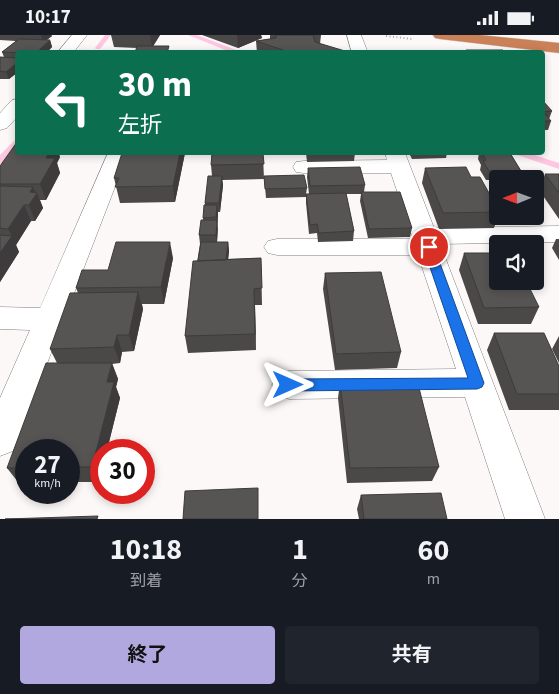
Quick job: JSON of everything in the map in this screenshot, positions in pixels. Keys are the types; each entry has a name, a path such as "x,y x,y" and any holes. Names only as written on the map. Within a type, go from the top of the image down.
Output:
{"highway":[{"path":"440,35 559,48"},
{"path":"545,35 559,37"}],"street":[{"path":"67,50 80,35"},
{"path":"354,35 359,50"},
{"path":"0,124 15,107"},
{"path":"0,439 117,155"},
{"path":"304,167 397,159 525,519"},
{"path":"277,247 559,234"},
{"path":"0,318 49,319"},
{"path":"288,385 477,383"}],"building":[{"path":"276,35 313,35 315,42 342,50 283,50 256,41 276,38"},
{"path":"19,39 50,40 39,50 2,52"},
{"path":"137,46 169,46 168,50 136,50"},
{"path":"0,57 15,58 15,64 6,72 0,71"},
{"path":"545,103 552,111 545,112"},
{"path":"545,114 551,121 545,121"},
{"path":"15,145 15,155 48,155 46,158 55,158 40,184 0,184 0,166"},
{"path":"121,155 180,155 173,186 115,187 119,178 114,178"},
{"path":"212,155 263,155 264,164 211,165"},
{"path":"483,155 511,155 520,170 489,171 483,161 486,160"},
{"path":"360,167 365,185 310,186 308,168"},
{"path":"466,167 471,177 480,177 489,193 489,212 443,213 425,168"},
{"path":"545,174 559,174 559,193"},
{"path":"304,175 307,188 265,189 264,176"},
{"path":"208,176 222,176 219,203 205,203"},
{"path":"0,186 33,187 30,192 37,193 29,205 24,205 8,229 0,228"},
{"path":"361,192 400,192 412,228 369,229"},
{"path":"346,193 354,231 319,233 317,224 310,225 306,194"},
{"path":"204,205 217,205 216,217 203,218"},
{"path":"201,220 217,220 216,235 199,235"},
{"path":"0,235 12,236 0,253"},
{"path":"116,242 170,242 161,287 76,288 82,270 108,270"},
{"path":"201,242 228,242 226,260 198,261"},
{"path":"464,253 489,253 489,290 530,290 539,307 484,308"},
{"path":"261,258 262,288 254,289 255,334 185,336 193,261"},
{"path":"381,272 401,352 336,354 325,273"},
{"path":"138,292 129,335 117,335 114,347 50,349 70,293"},
{"path":"494,333 544,333 559,366 559,394 517,394"},
{"path":"46,363 112,363 107,382 114,382 99,439 90,439 90,467 80,467 80,439 18,439"},
{"path":"417,380 439,467 350,468 340,382"},
{"path":"15,446 15,468 7,468"},
{"path":"258,488 258,519 183,519 185,491"},
{"path":"441,493 447,519 364,519 361,495"},
{"path":"98,516 97,519 6,519"}],"waterway":[{"path":"98,48 108,35"},
{"path":"191,35 233,50"},
{"path":"0,161 15,144"},
{"path":"526,155 559,166"}],"route":[{"path":"288,385 477,383 429,247"}]}
